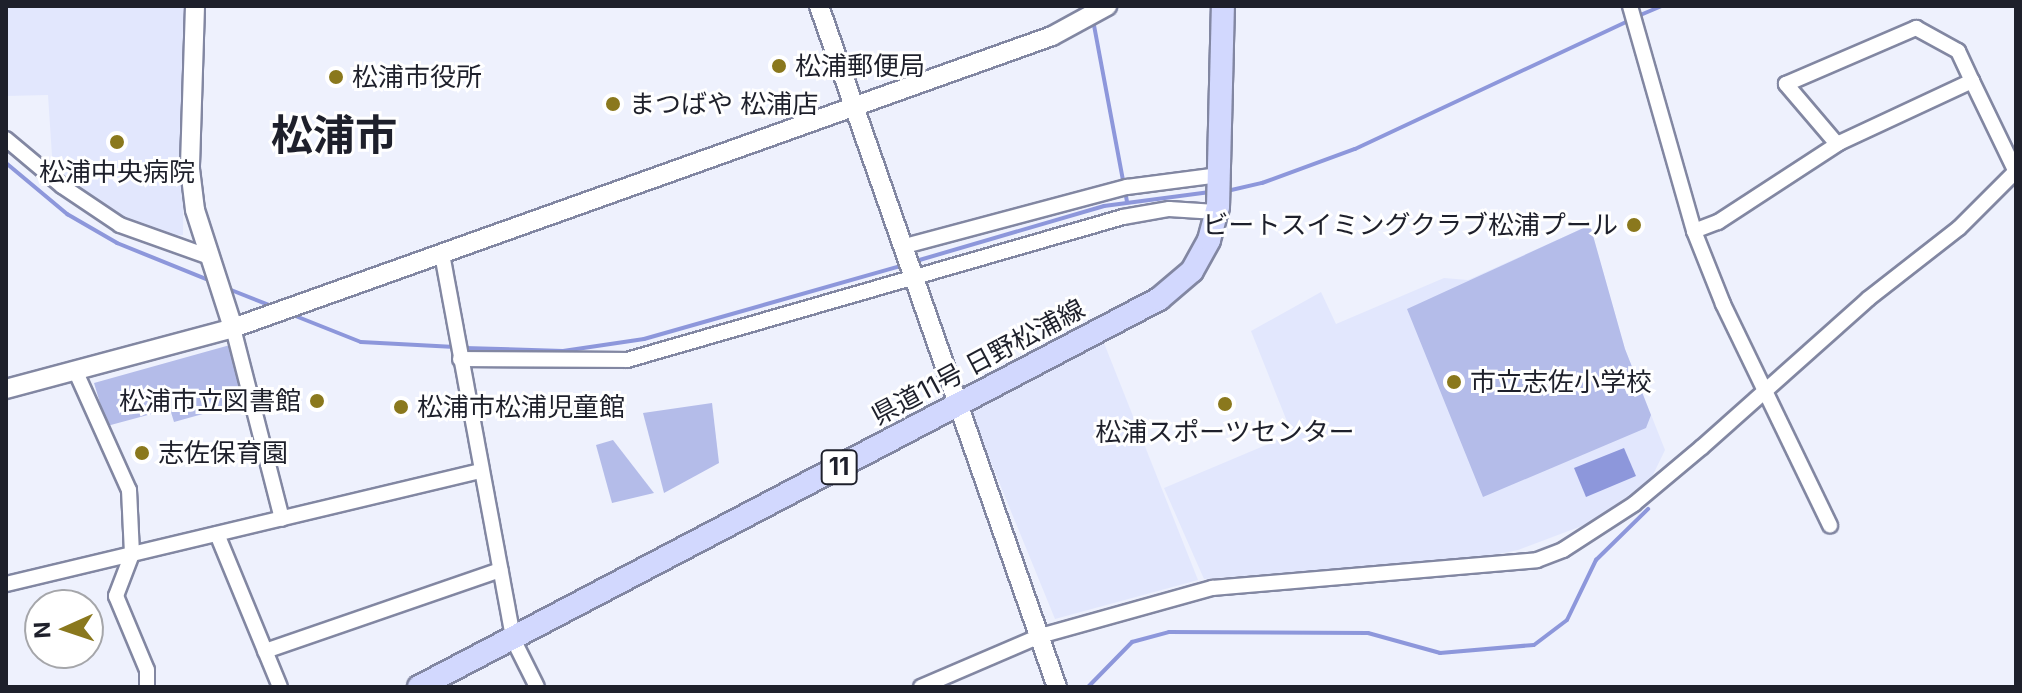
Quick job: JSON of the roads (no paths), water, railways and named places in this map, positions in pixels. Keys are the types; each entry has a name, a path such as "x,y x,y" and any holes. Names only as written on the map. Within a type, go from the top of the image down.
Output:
{"main road":[{"name":"県道11号 日野松浦線","path":"419,687 514,641 1159,299 1192,271 1209,240 1217,209 1223,6"}],"street":[{"path":"195,6 190,169 195,210 233,328 282,519"},
{"path":"819,6 1057,686"},
{"path":"1630,8 1694,231 1830,525"},
{"path":"6,389 233,328 1052,36 1095,13"},
{"path":"921,687 1040,636 1212,588 1537,560 1563,550 1634,504 1765,388 1959,228 2016,172 1958,51 1916,28 1786,84 1837,144"},
{"path":"1694,231 1718,222 1837,144 1972,81"},
{"path":"6,139 62,186 120,225 210,257"},
{"path":"906,249 1123,188 1219,175"},
{"path":"460,364 627,360 915,274 1143,212 1217,209"},
{"path":"442,254 458,335 460,364 514,641 537,687"},
{"path":"75,370 129,490 132,554 116,596 147,670 147,687"},
{"path":"6,584 480,471"},
{"path":"217,534 280,687"},
{"path":"265,651 500,570"}],"waterway":[{"path":"1638,16 1661,6"},
{"path":"1093,20 1127,202"},
{"path":"1227,191 1262,183 1355,149 1630,20"},
{"path":"6,163 67,214 117,243 211,281"},
{"path":"916,261 1104,206 1210,192"},
{"path":"464,348 563,351 644,339 903,265"},
{"path":"226,288 274,307"},
{"path":"293,315 361,342 455,347"},
{"path":"1088,687 1132,642 1169,632 1368,633 1440,653 1534,645 1567,620 1596,560 1648,509"}],"place":[{"name":"松浦郵便局","path":"779,66"},
{"name":"松浦市役所","path":"336,77"},
{"name":"まつばや 松浦店","path":"613,104"},
{"name":"松浦中央病院","path":"117,142"},
{"name":"ビートスイミングクラブ松浦プール","path":"1634,225"},
{"name":"市立志佐小学校","path":"1454,382"},
{"name":"松浦市立図書館","path":"317,401"},
{"name":"松浦スポーツセンター","path":"1225,404"},
{"name":"松浦市松浦児童館","path":"401,407"},
{"name":"志佐保育園","path":"142,453"}],"district":[{"name":"松浦市","path":"334,135"}]}
